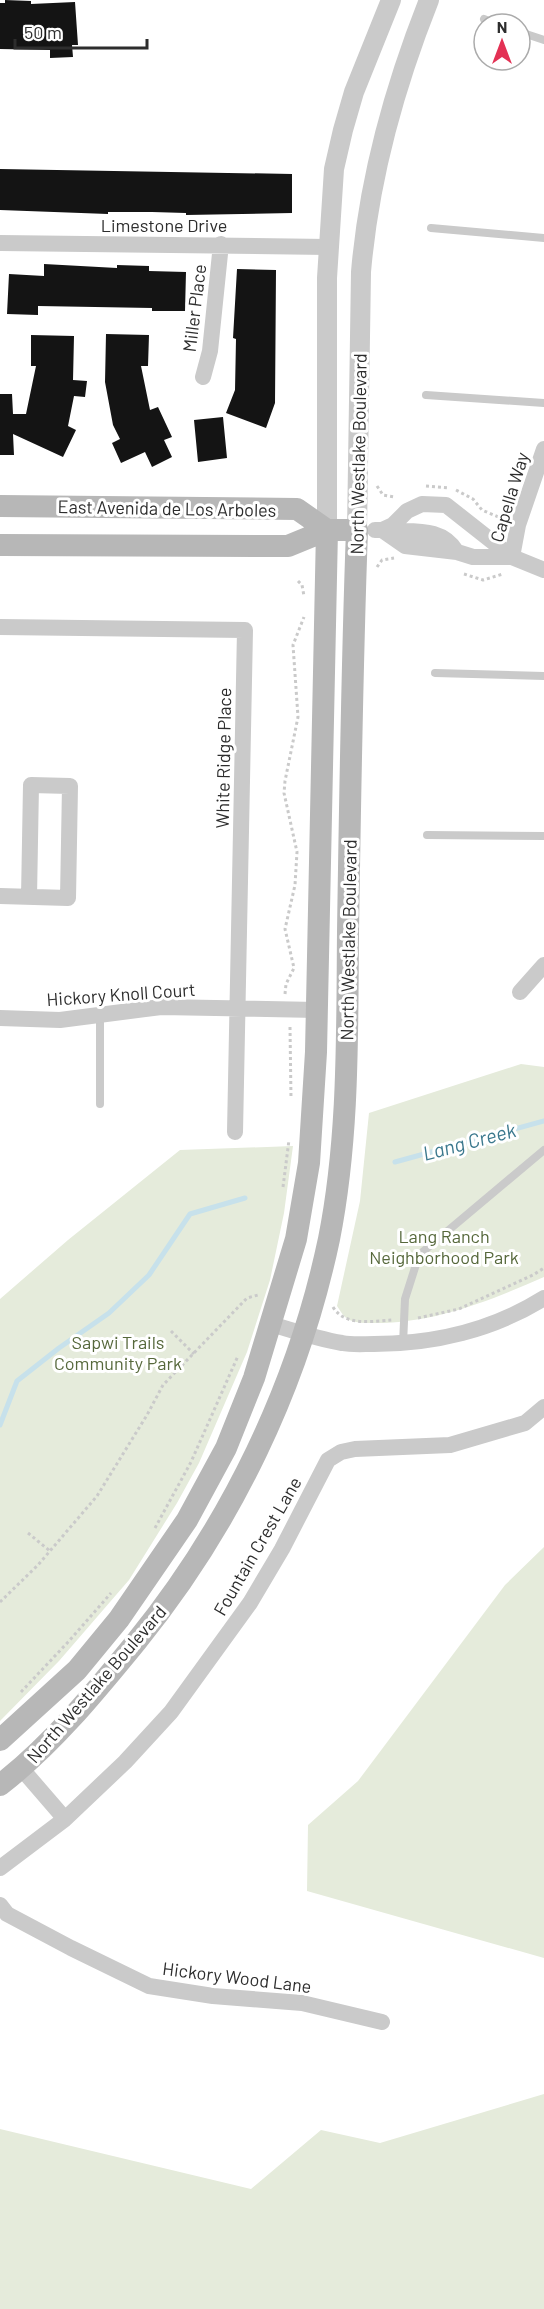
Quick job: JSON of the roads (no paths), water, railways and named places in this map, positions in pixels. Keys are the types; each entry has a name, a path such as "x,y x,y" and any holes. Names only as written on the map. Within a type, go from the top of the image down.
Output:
{"main road":[{"name":"East Avenida de Los Arboles","path":"0,506 297,509 327,530"},
{"name":"East Avenida de Los Arboles","path":"0,545 288,546 327,530 357,530"},
{"name":"North Westlake Boulevard","path":"0,1740 77,1670 119,1619 187,1520 226,1448 254,1378 296,1239 309,1163 317,1010 327,530"},
{"name":"North Westlake Boulevard","path":"0,1785 21,1768 63,1726 120,1662 172,1598 245,1476 296,1359 304,1334 329,1236 341,1155 347,1074 350,746 357,530"}],"street":[{"name":"North Westlake Boulevard","path":"327,530 328,247 334,169 358,82 391,0"},
{"name":"North Westlake Boulevard","path":"357,530 363,244 384,132 395,90 429,0"},
{"name":"Limestone Drive","path":"0,243 328,247"},
{"name":"Miller Place","path":"203,377 210,351 221,244"},
{"name":"Capella Way","path":"512,557 518,525 544,449"},
{"path":"382,530 393,525 407,511 422,504 446,505 512,557 544,570"},
{"path":"457,552 463,535 464,520"},
{"name":"East Avenida de Los Arboles","path":"357,530 382,530"},
{"path":"382,530 405,546 457,552 473,557 512,557"},
{"name":"White Ridge Place","path":"0,627 245,630 235,1132"},
{"path":"0,896 29,897 68,898 70,786 31,785 29,897"},
{"path":"520,992 544,965"},
{"name":"Hickory Knoll Court","path":"0,1018 60,1020 161,1007 317,1010"},
{"path":"271,1324 344,1343 403,1344 434,1340 461,1333 509,1317 544,1298"},
{"name":"Fountain Crest Lane","path":"0,1868 65,1819 171,1712 250,1603 282,1549 328,1460 341,1452 355,1449 450,1445 525,1423 544,1407"},
{"path":"21,1768 65,1819"},
{"name":"Hickory Wood Lane","path":"0,1905 7,1914 149,1986 213,1996 302,2003 382,2022"}],"lane":[{"path":"431,228 544,238"},
{"path":"426,395 544,403"},
{"path":"435,673 544,676"},
{"path":"427,835 544,836"},
{"path":"100,1015 100,1104"},
{"path":"403,1344 405,1299 419,1255 544,1150"}],"waterway":[{"name":"Lang Creek","path":"395,1162 544,1121"},
{"name":"Lang Creek","path":"0,1425 17,1381 109,1313 149,1275 190,1214 245,1198"}],"park label":[{"name":"Lang Ranch Neighborhood Park","path":"444,1246"},
{"name":"Sapwi Trails Community Park","path":"118,1352"}]}
